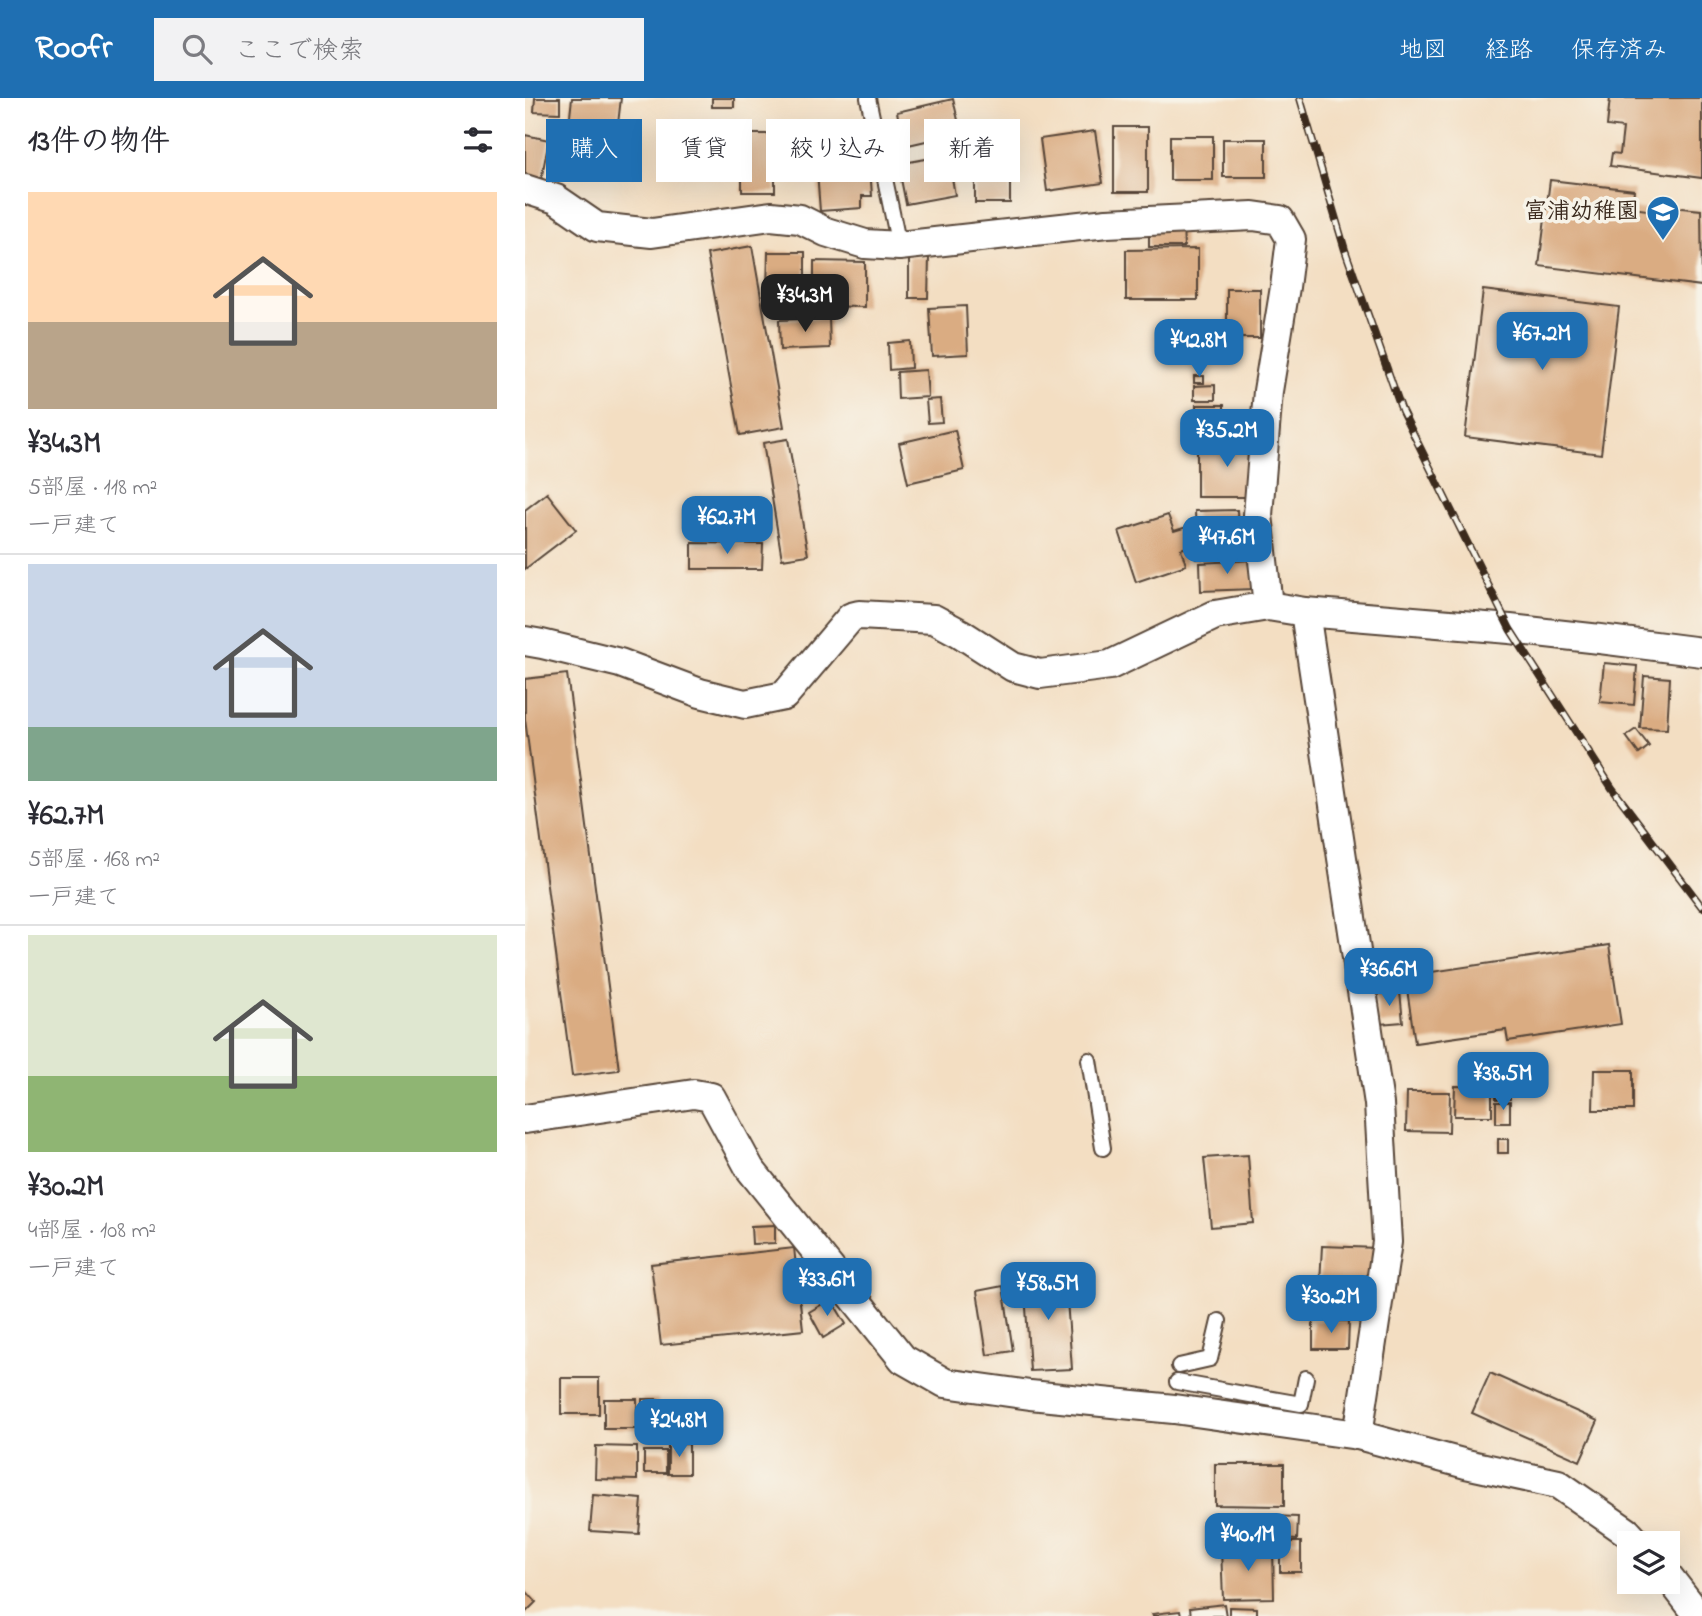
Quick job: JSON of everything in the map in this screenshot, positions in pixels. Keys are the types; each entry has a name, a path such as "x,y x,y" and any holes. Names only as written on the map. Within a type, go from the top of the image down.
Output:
{"street":[{"path":"525,189 556,199 597,228 652,233 771,216 800,219 826,232 865,244 899,246 1107,223 1253,216 1280,220 1291,239 1286,287 1268,391 1258,515 1268,606"},
{"path":"525,641 620,663 700,693 745,704 784,696 851,617 859,615 934,619 1013,667 1040,674 1110,665 1215,615 1268,606 1305,612 1535,632 1702,652"},
{"path":"1305,612 1379,1104 1387,1242 1359,1435"},
{"path":"525,1119 694,1094 711,1097 750,1169 903,1359 945,1383 1030,1395 1174,1409 1359,1435 1467,1464 1558,1484 1626,1531"},
{"path":"1680,1591 1699,1616"}],"lane":[{"path":"868,98 899,246"},
{"path":"1089,1060 1103,1147"},
{"path":"1179,1366 1210,1359 1219,1321"},
{"path":"1177,1381 1301,1404 1307,1378"}],"building":[{"path":"535,98 560,98 560,113 534,112"},
{"path":"572,98 621,98 619,119 570,119"},
{"path":"712,98 734,98 734,107 712,107"},
{"path":"1610,98 1702,98 1702,178 1610,166 1612,153 1620,154 1623,128 1607,126"},
{"path":"953,99 958,119 924,119 924,141 910,145 910,119 898,119 897,112"},
{"path":"1114,127 1148,127 1148,192 1114,192"},
{"path":"1095,131 1103,183 1047,191 1040,139"},
{"path":"752,134 766,134 766,182 775,182 775,192 742,192 742,182 752,182"},
{"path":"525,135 546,139 541,180 525,177"},
{"path":"1170,136 1213,136 1213,180 1170,180"},
{"path":"1223,139 1266,139 1266,177 1223,177"},
{"path":"924,159 924,182 953,182 955,195 906,204 902,182 910,182 910,162"},
{"path":"1550,180 1634,190 1632,208 1661,212 1662,206 1701,210 1702,286 1539,266"},
{"path":"818,182 871,182 872,196 862,196 862,208 820,211"},
{"path":"975,182 1010,182 1010,203 975,203"},
{"path":"1149,225 1183,225 1184,247 1149,247"},
{"path":"752,246 784,427 740,435 707,254"},
{"path":"1198,249 1198,300 1126,300 1126,250"},
{"path":"768,252 805,252 805,292 767,291"},
{"path":"909,257 929,257 928,298 909,298"},
{"path":"814,261 865,262 865,307 814,306"},
{"path":"1227,289 1260,289 1260,338 1227,338"},
{"path":"1483,290 1619,307 1601,454 1465,437"},
{"path":"774,295 795,295 794,316 774,316"},
{"path":"966,306 968,354 932,356 929,308"},
{"path":"829,318 830,348 780,350 779,320"},
{"path":"910,341 911,368 889,370 888,343"},
{"path":"926,370 928,397 898,399 897,372"},
{"path":"1194,376 1204,376 1204,383 1194,383"},
{"path":"1215,385 1215,400 1194,400 1194,386"},
{"path":"940,399 942,422 928,423 926,400"},
{"path":"1196,405 1224,405 1224,435 1196,435"},
{"path":"955,430 964,470 908,483 899,443"},
{"path":"788,439 808,555 782,559 763,443"},
{"path":"1256,440 1256,497 1197,497 1197,441"},
{"path":"547,493 576,530 525,569 525,510"},
{"path":"1237,510 1238,536 1196,537 1195,511"},
{"path":"1168,515 1174,531 1190,526 1196,544 1181,549 1186,565 1136,582 1119,531"},
{"path":"692,543 763,544 762,569 692,569"},
{"path":"1217,547 1217,558 1196,559 1195,548"},
{"path":"1252,560 1253,589 1201,591 1200,563"},
{"path":"1604,663 1637,666 1634,705 1600,702"},
{"path":"567,674 619,1070 572,1076 525,719 525,679"},
{"path":"1644,676 1670,678 1667,729 1640,728"},
{"path":"1636,729 1649,746 1639,754 1626,736"},
{"path":"1609,945 1621,1024 1508,1041 1506,1030 1415,1043 1405,976"},
{"path":"1400,992 1403,1022 1379,1024 1376,994"},
{"path":"1594,1070 1633,1070 1633,1110 1593,1110"},
{"path":"1496,1083 1510,1084 1510,1099 1496,1099"},
{"path":"1455,1086 1492,1087 1492,1116 1454,1116"},
{"path":"1407,1092 1450,1092 1449,1132 1406,1131"},
{"path":"1496,1102 1510,1102 1510,1123 1496,1123"},
{"path":"1498,1139 1508,1139 1508,1153 1498,1153"},
{"path":"1248,1155 1253,1223 1211,1227 1204,1158"},
{"path":"775,1225 775,1243 752,1244 751,1226"},
{"path":"1322,1246 1378,1248 1377,1285 1320,1283"},
{"path":"794,1248 803,1330 661,1345 651,1264"},
{"path":"1065,1272 1072,1369 1030,1371 1024,1275"},
{"path":"1003,1286 1013,1351 987,1355 977,1291"},
{"path":"831,1299 846,1324 823,1338 809,1312"},
{"path":"1313,1321 1349,1321 1348,1349 1313,1349"},
{"path":"1490,1373 1598,1421 1580,1461 1472,1413"},
{"path":"561,1378 599,1378 599,1414 561,1414"},
{"path":"604,1399 637,1399 637,1429 604,1429"},
{"path":"642,1399 658,1399 658,1437 642,1437"},
{"path":"668,1444 689,1444 689,1474 668,1474"},
{"path":"596,1446 637,1447 637,1480 595,1479"},
{"path":"644,1451 666,1451 666,1473 644,1473"},
{"path":"1215,1464 1284,1464 1284,1506 1215,1505"},
{"path":"593,1495 642,1499 639,1534 590,1531"},
{"path":"1271,1516 1298,1517 1297,1540 1270,1538"},
{"path":"1280,1542 1301,1542 1301,1572 1280,1572"},
{"path":"1273,1547 1274,1598 1223,1599 1221,1548"},
{"path":"525,1590 536,1602 525,1613"},
{"path":"1224,1604 1226,1616 1191,1616 1190,1608"},
{"path":"1229,1607 1257,1608 1257,1616 1229,1616"},
{"path":"1180,1611 1181,1616 1152,1614"}],"railway":[{"path":"1300,98 1345,250 1402,411 1510,629 1612,788 1702,907"}],"place":[{"name":"富浦幼稚園","path":"1663,242"}]}
